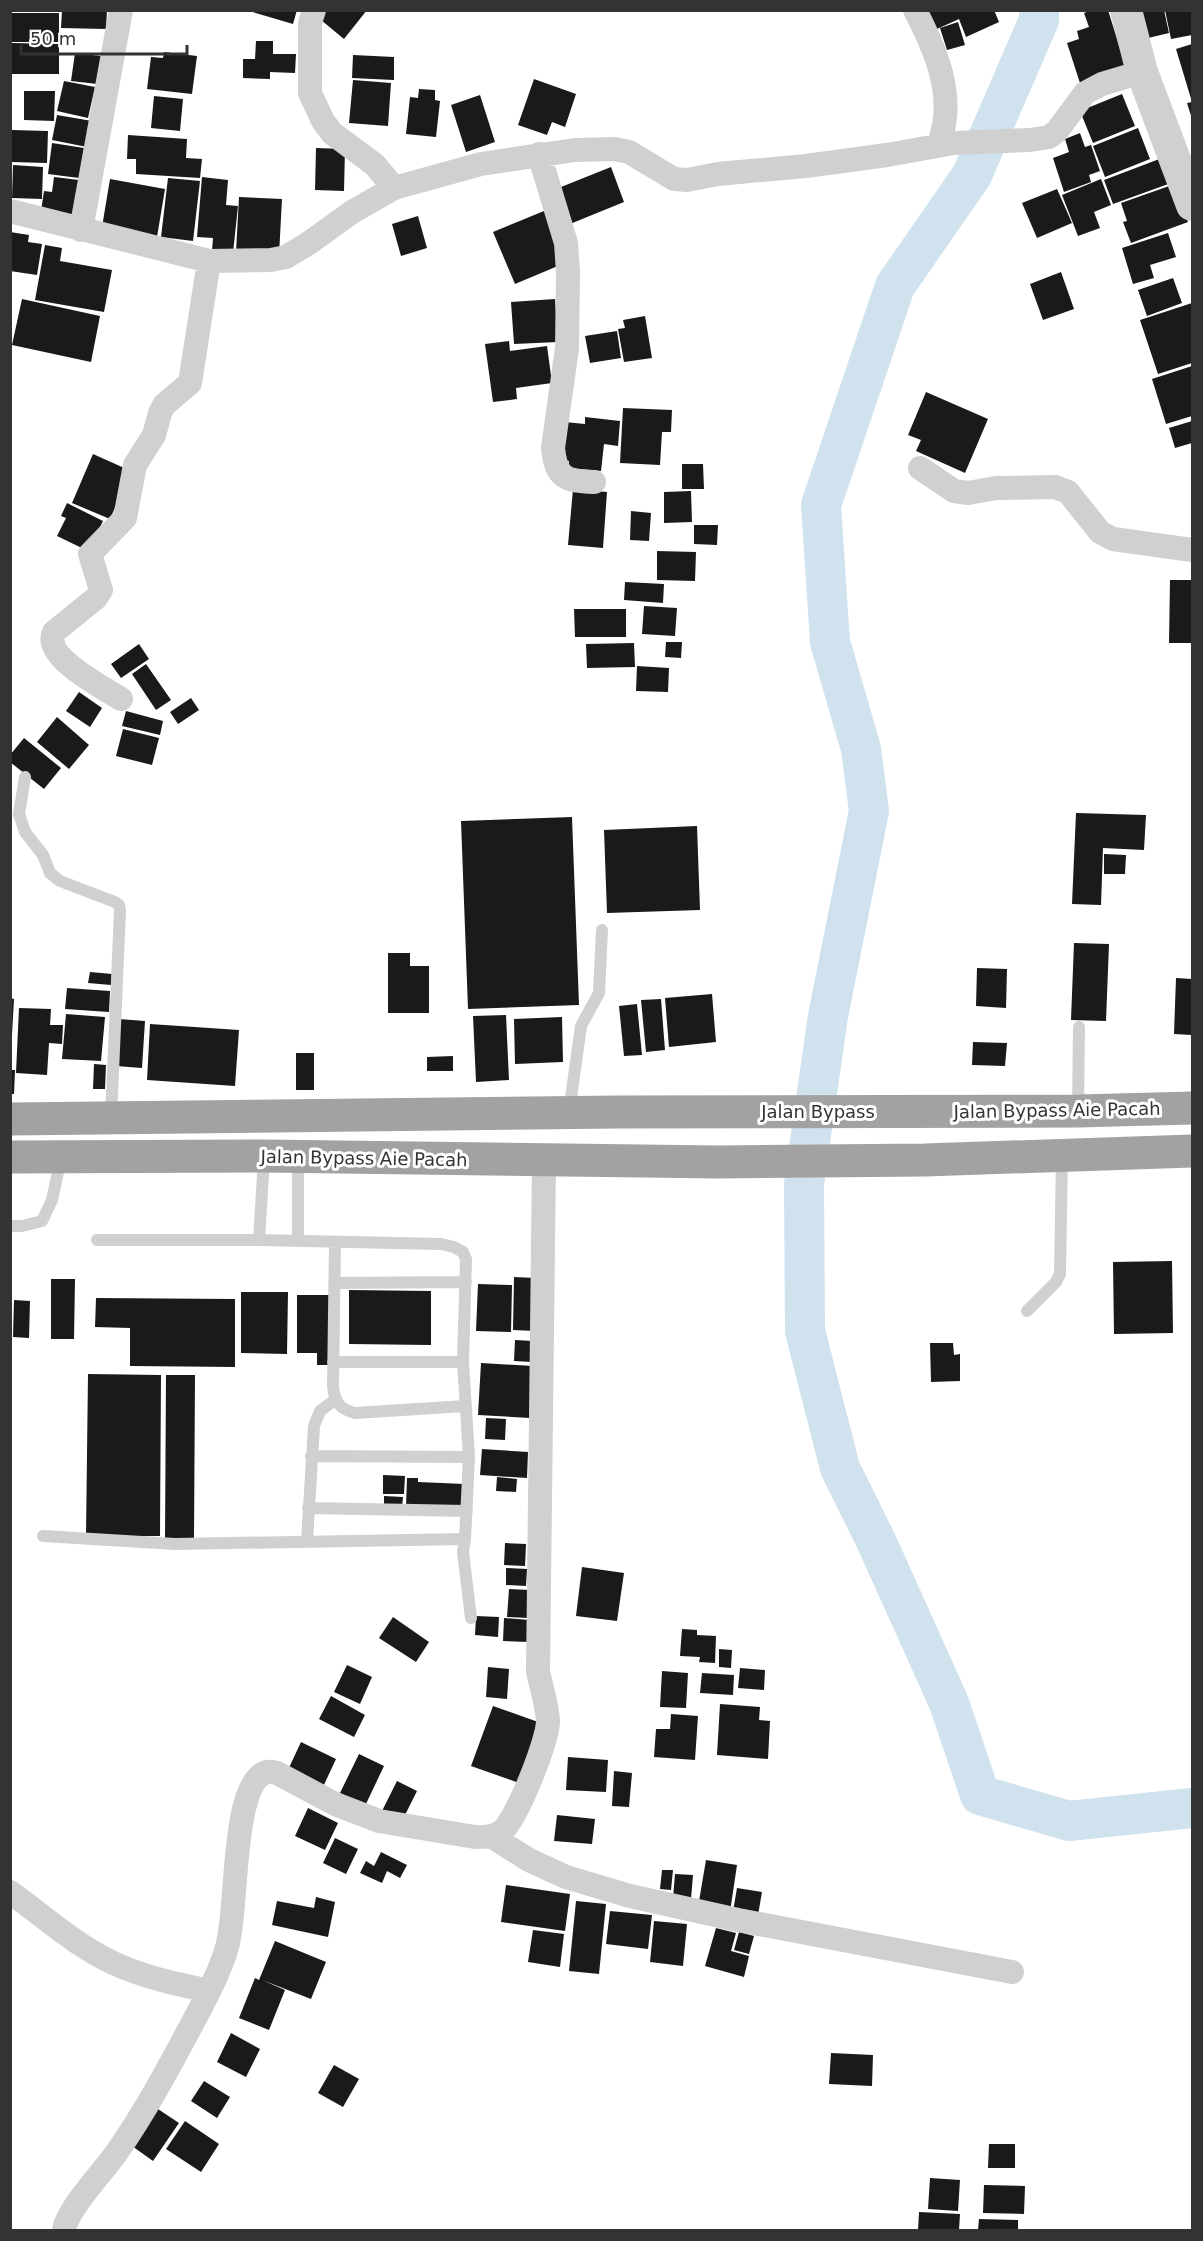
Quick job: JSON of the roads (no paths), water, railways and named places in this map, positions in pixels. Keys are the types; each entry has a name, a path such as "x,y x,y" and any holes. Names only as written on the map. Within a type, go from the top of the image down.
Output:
{"highway":[{"name":"Jalan Bypass Aie Pacah","path":"922,1111 1192,1108"},
{"name":"Jalan Bypass","path":"10,1119 922,1111"},
{"path":"1062,1155 1192,1151"},
{"name":"Jalan Bypass Aie Pacah","path":"10,1157 264,1156 718,1162 925,1160 1062,1155"}],"street":[{"path":"81,230 121,10"},
{"path":"314,10 310,23 310,93 322,121 332,134 375,165 394,188"},
{"path":"915,10 937,58 942,79 946,145"},
{"path":"1126,10 1142,72 1192,205"},
{"path":"10,211 209,261 250,261 286,257 352,212 394,188 481,164 539,154 615,149 629,152 674,179 687,180 718,174 829,163 946,145 1030,140 1049,137 1085,93 1102,84 1142,72"},
{"path":"539,154 566,243 568,272 567,348 553,448 554,461 563,477 573,481 594,482"},
{"path":"121,699 69,665 54,647 52,638 54,632 96,598 101,590 90,554 124,518 135,465 154,435 159,413 164,405 190,383 209,261"},
{"path":"920,468 954,490 968,493 996,488 1055,487 1068,492 1100,532 1113,539 1192,550"},
{"path":"64,2230 69,2216 118,2151 168,2069 209,1991 227,1948 232,1924 240,1825 247,1797 262,1774 268,1771 277,1773 335,1804 379,1821 475,1838 491,1836 502,1830 510,1820 537,1762 548,1722 538,1671 544,1160"},
{"path":"491,1836 529,1860 566,1877 630,1896 738,1920 1012,1972"},
{"path":"10,1892 84,1945 123,1968 209,1991"}],"lane":[{"path":"26,777 20,814 25,832 43,855 50,873 60,881 115,902 119,906 111,1119"},
{"path":"569,1113 581,1026 599,993 602,930"},
{"path":"1078,1111 1079,1027"},
{"path":"1028,1311 1056,1282 1060,1274 1062,1155"},
{"path":"259,1240 264,1156"},
{"path":"10,1226 22,1226 42,1221 52,1200 61,1157"},
{"path":"298,1157 298,1241"},
{"path":"97,1240 259,1240 441,1244 463,1252 466,1259 463,1362 469,1457 463,1552 471,1618"},
{"path":"335,1242 333,1362 335,1400 340,1408 355,1413 465,1406"},
{"path":"334,1283 466,1282"},
{"path":"333,1362 463,1362"},
{"path":"307,1541 316,1417 324,1406 335,1400"},
{"path":"312,1456 469,1457"},
{"path":"308,1508 467,1511"},
{"path":"43,1536 175,1544 465,1539"}],"waterway":[{"path":"1039,10 1039,20 972,175 895,286 821,505 830,642 861,749 869,811 828,1016 804,1184 805,1331 840,1468 877,1543 949,1703 980,1795 1069,1821 1192,1808"}]}
